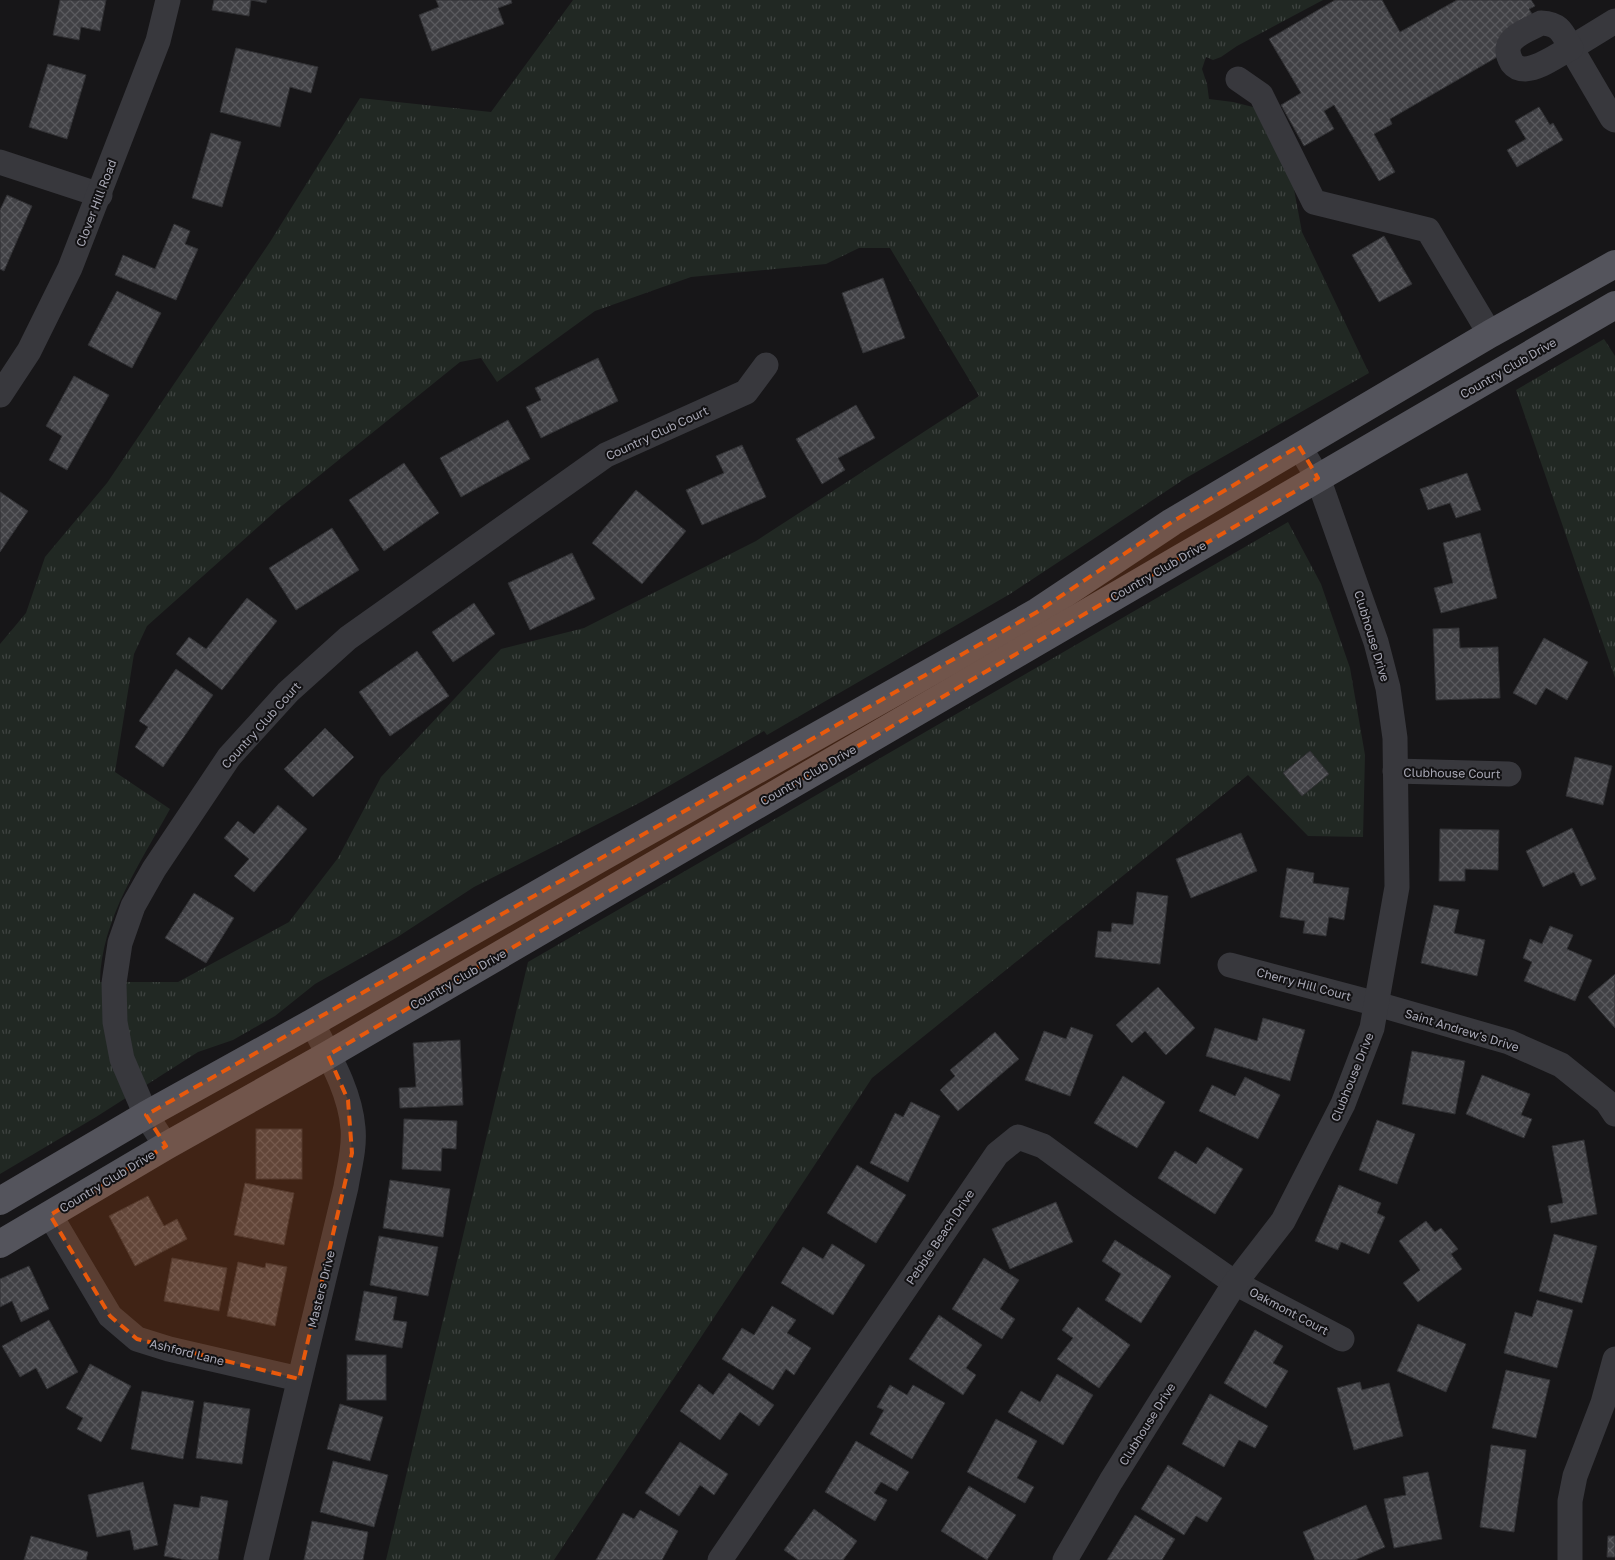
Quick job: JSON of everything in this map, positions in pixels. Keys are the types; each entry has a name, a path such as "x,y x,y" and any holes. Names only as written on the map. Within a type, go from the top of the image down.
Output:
{"main road":[{"path":"0,1201 146,1114 312,1023 1037,612 1172,522 1490,334 1615,264"},
{"name":"Country Club Drive","path":"0,1244 1615,306"}],"street":[{"name":"Clover Hill Road","path":"0,395 29,351 66,276 100,195 158,41 168,0"},
{"path":"1615,21 1571,48 1612,118 1615,120"},
{"path":"1238,78 1261,95 1314,202 1428,230 1490,334"},
{"path":"0,162 100,195"},
{"name":"Country Club Court","path":"166,1146 146,1114 122,1059 115,1022 114,984 120,943 133,906 154,869 229,757 288,692 348,638 606,455 746,392 766,365"},
{"name":"Clubhouse Drive","path":"1065,1560 1111,1481 1235,1283 1283,1221 1343,1104 1372,1028 1397,888 1395,738 1388,688 1376,642 1318,478 1299,446"},
{"name":"Clubhouse Court","path":"1395,772 1509,774"},
{"name":"Cherry Hill Court","path":"1230,965 1377,1004"},
{"name":"Saint Andrew's Drive","path":"1377,1004 1510,1042 1561,1065 1607,1102 1615,1114"},
{"name":"Masters Drive","path":"256,1560 346,1187 352,1153 353,1129 348,1100 312,1023"},
{"name":"Pebble Beach Drive","path":"720,1560 997,1154 1018,1137 1043,1146 1235,1283"},
{"name":"Ashford Lane","path":"50,1215 110,1316 137,1339 170,1349 299,1379"},
{"name":"Oakmont Court","path":"1235,1283 1342,1339"},
{"path":"1570,1560 1570,1501 1575,1476 1609,1406 1615,1360"}],"highlighted area":[{"path":"1299,446 1318,478 328,1055 348,1100 352,1153 299,1379 137,1339 110,1316 50,1215 166,1146 146,1115 1037,612 1172,522"}],"green space":[{"path":"573,0 1323,0 1237,46 1221,57 1213,60 1206,57 1202,69 1209,99 1257,108 1293,184 1302,232 1369,373 1186,478 1010,594 767,735 764,731 643,801 474,887 396,938 315,984 275,1016 233,1040 198,1052 96,1117 0,1174 0,644 26,613 45,557 107,483 270,242 360,98 491,112","holes":["859,248 890,248 979,396 756,541 584,628 501,649 381,777 338,858 289,922 178,982 100,982 107,936 115,914 135,870 170,809 115,772 134,654 147,626 278,509 460,362 481,358 497,382 595,311 691,277 826,264"]},
{"path":"1604,339 1615,356 1615,678 1516,390"},
{"path":"1288,522 1321,584 1350,668 1365,755 1363,837 1308,836 1248,775 872,1078 554,1560 386,1560 528,962"}],"building":[{"path":"60,0 106,0 100,31 81,27 79,40 53,35"},
{"path":"214,0 251,0 249,16 212,10"},
{"path":"251,0 267,0 266,3"},
{"path":"436,0 511,0 512,3 498,8 504,24 432,51 419,15 439,7"},
{"path":"1335,0 1382,0 1400,32 1457,0 1531,0 1535,6 1529,9 1542,31 1390,119 1392,124 1374,134 1395,172 1379,181 1334,105 1324,111 1334,129 1304,146 1281,105 1301,93 1269,39"},
{"path":"236,48 318,67 311,93 290,87 280,127 220,112"},
{"path":"48,64 86,75 67,139 29,127"},
{"path":"1539,107 1550,125 1553,123 1563,140 1517,167 1507,150 1526,139 1515,121"},
{"path":"211,133 241,142 222,207 192,198"},
{"path":"7,195 32,206 4,271 0,269 0,210"},
{"path":"174,224 190,231 185,244 198,249 176,300 115,275 123,255 155,269"},
{"path":"1384,236 1412,284 1379,302 1352,255"},
{"path":"883,278 905,338 863,353 842,293"},
{"path":"117,291 161,313 132,368 88,345"},
{"path":"598,358 618,401 541,438 526,407 541,400 535,388"},
{"path":"74,376 109,395 67,470 49,460 62,436 46,426"},
{"path":"856,405 875,438 838,458 845,470 822,484 796,439"},
{"path":"508,420 530,459 461,497 440,458"},
{"path":"742,445 766,497 702,525 686,490 724,473 716,456"},
{"path":"404,463 439,513 384,551 349,500"},
{"path":"1467,473 1481,510 1456,518 1450,503 1428,510 1420,489"},
{"path":"636,490 686,531 642,584 592,543"},
{"path":"0,492 28,511 0,552"},
{"path":"332,528 359,570 296,610 269,568"},
{"path":"1480,533 1497,598 1441,613 1434,588 1453,583 1443,543"},
{"path":"572,553 595,599 530,630 508,583"},
{"path":"247,598 277,621 222,690 176,654 189,637 206,649"},
{"path":"474,603 495,634 453,662 432,632"},
{"path":"1459,628 1460,648 1498,647 1500,698 1436,700 1433,629"},
{"path":"1544,638 1588,662 1567,700 1546,688 1536,705 1513,693"},
{"path":"417,651 449,696 390,736 359,692"},
{"path":"176,669 213,695 163,767 135,747 148,727 139,721"},
{"path":"325,728 354,757 313,797 284,769"},
{"path":"1310,751 1329,774 1302,796 1283,773"},
{"path":"1575,757 1612,766 1603,805 1566,796"},
{"path":"278,805 307,829 254,892 234,876 249,859 224,838 238,821 254,834"},
{"path":"1572,828 1596,879 1581,886 1574,872 1543,887 1526,851"},
{"path":"1440,829 1499,830 1498,870 1465,869 1465,881 1439,881"},
{"path":"1241,833 1257,871 1191,898 1176,859"},
{"path":"1287,868 1314,873 1313,883 1349,888 1344,920 1329,917 1326,936 1303,933 1305,921 1280,917"},
{"path":"1137,892 1168,896 1160,964 1095,957 1098,931 1111,932 1112,923 1133,925"},
{"path":"194,893 234,918 206,963 165,938"},
{"path":"1434,905 1459,910 1454,933 1485,940 1477,976 1421,963"},
{"path":"1550,926 1573,935 1567,949 1592,960 1575,1001 1524,981 1532,962 1523,958 1530,939 1542,944"},
{"path":"1615,974 1615,1028 1588,997"},
{"path":"1158,987 1195,1028 1166,1055 1145,1031 1132,1043 1116,1025"},
{"path":"1263,1018 1305,1030 1290,1081 1206,1056 1215,1028 1257,1041"},
{"path":"1071,1027 1093,1035 1070,1096 1025,1080 1044,1031 1066,1039"},
{"path":"995,1032 1019,1059 958,1111 940,1090 955,1076 950,1070"},
{"path":"460,1040 463,1105 400,1108 399,1088 416,1087 413,1043"},
{"path":"1412,1051 1465,1061 1455,1114 1402,1104"},
{"path":"1482,1075 1530,1094 1521,1115 1532,1119 1524,1138 1466,1114"},
{"path":"1123,1076 1165,1102 1137,1148 1094,1123"},
{"path":"1245,1077 1280,1095 1258,1139 1199,1111 1212,1085 1235,1096"},
{"path":"911,1102 940,1116 908,1182 870,1163 895,1113 903,1117"},
{"path":"404,1119 457,1121 456,1149 442,1148 441,1171 402,1169"},
{"path":"1377,1120 1415,1134 1397,1184 1359,1170"},
{"path":"256,1129 302,1129 302,1179 256,1179"},
{"path":"1584,1140 1597,1214 1551,1223 1548,1206 1563,1203 1552,1146"},
{"path":"1207,1147 1243,1169 1215,1214 1158,1178 1175,1151 1196,1164"},
{"path":"857,1165 906,1195 876,1243 827,1213"},
{"path":"390,1180 450,1189 443,1237 383,1228"},
{"path":"245,1183 294,1193 284,1245 234,1235"},
{"path":"1339,1185 1381,1203 1377,1213 1385,1217 1369,1254 1341,1242 1338,1250 1315,1241"},
{"path":"148,1196 164,1226 177,1219 187,1239 135,1266 109,1216"},
{"path":"1056,1202 1073,1242 1010,1269 992,1229"},
{"path":"1426,1221 1435,1232 1441,1228 1458,1249 1451,1254 1462,1269 1418,1302 1403,1283 1420,1270 1399,1241"},
{"path":"1554,1234 1597,1246 1582,1303 1539,1291"},
{"path":"379,1236 438,1247 428,1296 370,1285"},
{"path":"1115,1240 1171,1276 1141,1323 1105,1300 1121,1274 1102,1261"},
{"path":"832,1244 865,1265 833,1315 781,1283 803,1247 823,1259"},
{"path":"172,1258 227,1268 219,1311 164,1301"},
{"path":"984,1258 1019,1280 1000,1309 1015,1319 1002,1339 952,1309"},
{"path":"238,1262 265,1268 266,1263 287,1267 275,1326 227,1316"},
{"path":"29,1266 49,1309 21,1322 12,1301 0,1307 0,1279"},
{"path":"364,1291 397,1297 393,1320 407,1322 402,1348 355,1340"},
{"path":"1537,1300 1573,1310 1557,1368 1504,1353 1515,1312 1532,1317"},
{"path":"772,1306 796,1320 787,1333 811,1348 794,1375 786,1369 773,1390 722,1359 742,1328 754,1335"},
{"path":"1078,1307 1130,1345 1099,1388 1057,1359 1073,1338 1062,1330"},
{"path":"939,1315 982,1345 966,1368 976,1375 963,1395 909,1359"},
{"path":"49,1320 78,1372 47,1389 36,1368 20,1377 2,1346"},
{"path":"1418,1324 1466,1344 1446,1392 1397,1371"},
{"path":"1255,1330 1283,1346 1273,1363 1288,1371 1266,1408 1224,1383"},
{"path":"347,1355 386,1355 386,1400 347,1400"},
{"path":"90,1364 131,1386 101,1442 77,1429 83,1418 66,1408"},
{"path":"1506,1370 1550,1380 1536,1438 1492,1428"},
{"path":"729,1373 774,1405 759,1426 740,1412 720,1440 680,1411 699,1384 713,1395"},
{"path":"1057,1374 1093,1395 1063,1445 1008,1412 1021,1391 1040,1402"},
{"path":"1360,1382 1362,1390 1389,1383 1403,1436 1354,1450 1337,1388"},
{"path":"890,1385 907,1395 913,1385 945,1403 912,1459 870,1434 884,1410 877,1407"},
{"path":"142,1391 194,1401 183,1459 131,1449"},
{"path":"1210,1394 1268,1426 1255,1448 1239,1440 1224,1467 1182,1444"},
{"path":"204,1402 250,1409 242,1464 196,1458"},
{"path":"340,1404 383,1417 370,1461 327,1449"},
{"path":"996,1419 1037,1441 1017,1478 1034,1487 1025,1503 967,1472"},
{"path":"856,1441 909,1472 897,1491 881,1482 874,1493 887,1500 875,1521 825,1492"},
{"path":"680,1442 728,1474 714,1495 700,1485 679,1516 645,1493"},
{"path":"1491,1445 1526,1450 1514,1532 1480,1527"},
{"path":"333,1461 388,1475 374,1527 320,1512"},
{"path":"1168,1465 1222,1498 1207,1522 1196,1516 1184,1535 1141,1509"},
{"path":"1428,1472 1442,1539 1394,1548 1384,1499 1406,1495 1403,1477"},
{"path":"143,1482 158,1545 134,1550 130,1530 97,1537 88,1495"},
{"path":"969,1486 1016,1515 987,1560 941,1531"},
{"path":"201,1496 228,1501 218,1560 186,1560 164,1556 174,1504 199,1508"},
{"path":"1366,1505 1385,1547 1355,1560 1315,1560 1303,1532"},
{"path":"814,1509 857,1541 843,1560 798,1560 784,1550"},
{"path":"640,1510 678,1531 662,1560 596,1560 623,1513 634,1519"},
{"path":"1135,1515 1175,1539 1162,1560 1107,1560"},
{"path":"312,1521 368,1532 363,1560 304,1560"},
{"path":"31,1536 88,1552 86,1560 24,1560"},
{"path":"1608,1536 1615,1536 1615,1557 1607,1557"}]}
